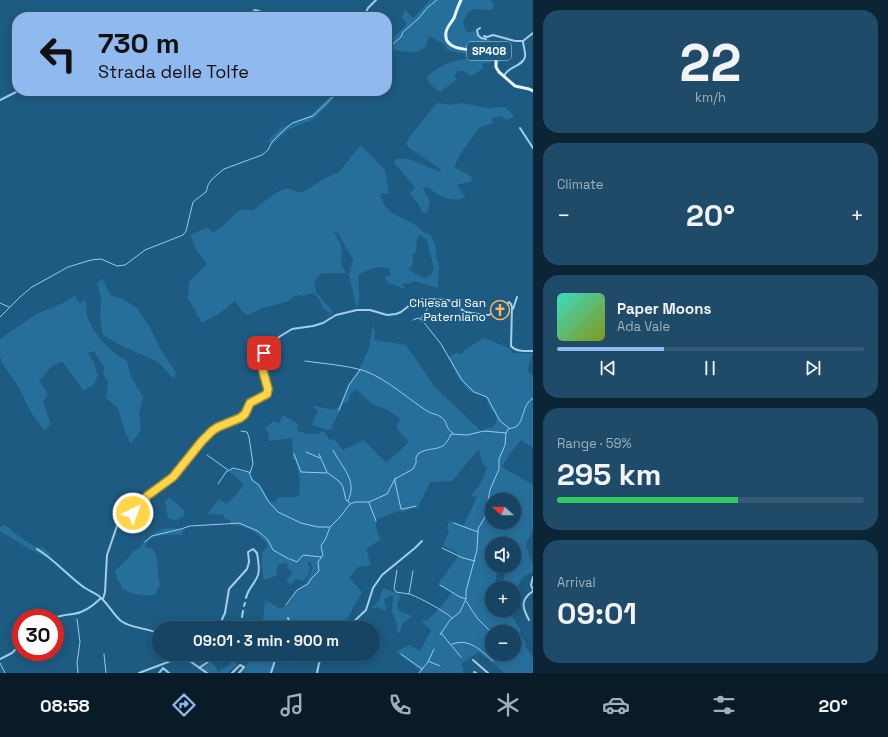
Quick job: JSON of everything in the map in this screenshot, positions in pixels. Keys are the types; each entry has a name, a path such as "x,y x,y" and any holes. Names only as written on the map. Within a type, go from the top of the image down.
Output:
{"main road":[{"name":"SP408","path":"460,0 447,30 446,37 448,42 456,48 493,52 496,57 496,69 504,77 516,86 533,91"}],"street":[{"path":"366,12 376,0"},
{"path":"480,28 477,32 479,37 485,39 490,36"},
{"path":"484,36 486,37 493,35 515,41 523,41 533,33"},
{"path":"504,77 507,70 518,64 524,58 525,54 523,41"},
{"path":"0,100 12,94"},
{"path":"520,128 533,148"},
{"path":"512,310 517,296"},
{"path":"64,615 75,614 102,599 105,592 107,554 117,526 139,510 147,496 173,477 212,431 240,418 245,414 250,403 267,394 268,389 263,371 263,355 268,347 285,332 292,329 323,323 340,313 358,310 370,310 387,315 396,314 415,301 423,299 448,300 465,312 485,315 489,315 494,312 499,305 505,306 509,302 512,310 511,346 518,350 533,351"},
{"path":"354,621 365,611 373,588 382,575 422,541"},
{"path":"37,549 55,562 86,589 102,599 110,610 124,623 152,632"},
{"path":"221,621 225,612 229,589 247,569 249,562 248,552 252,549 257,553 258,574 248,590 246,598"},
{"path":"529,620 524,610 523,603 533,590 531,585 533,577"},
{"path":"242,617 243,611"},
{"path":"0,659 12,653"},
{"path":"472,660 488,673"},
{"path":"139,673 171,661"},
{"path":"189,661 206,673"},
{"path":"199,668 210,661"},
{"path":"271,673 275,661"},
{"path":"317,673 320,661"},
{"path":"232,673 240,665 244,667 239,673"},
{"path":"158,673 162,668 170,673"}],"shaded area":[{"path":"430,0 490,0 494,5 492,10 474,9 468,12 463,23 466,31 475,31 482,39 489,39 497,44 507,45 501,61 499,63 493,61 483,63 483,68 471,76 463,71 458,71 454,77 457,79 440,92 432,86 426,77 450,63 460,60 484,58 488,55 466,54 451,51 446,49 446,46 430,36 428,37 426,46 422,50 412,52 392,50 392,38 407,24 402,17 405,10 413,18"},
{"path":"330,96 336,96 312,120 287,130 273,144 268,141 281,128 312,114"},
{"path":"437,103 451,105 461,103 487,108 505,107 514,116 508,120 500,116 495,117 492,119 493,123 480,127 461,153 454,167 471,176 472,181 457,185 465,197 455,200 445,198 428,187 425,187 423,189 430,201 427,213 423,213 418,203 410,194 415,187 394,163 396,159 409,159 441,172 440,169 408,147 406,143"},
{"path":"360,146 365,149 385,170 389,194 382,193 380,195 384,205 392,213 417,226 423,232 430,234 436,247 436,255 439,264 438,288 414,281 408,284 402,284 406,289 388,283 385,278 386,276 391,275 389,272 390,269 381,267 373,268 358,275 359,299 358,307 356,306 349,274 353,260 338,233 334,232 341,245 341,264 346,273 322,273 314,281 315,291 333,312 328,316 330,312 324,310 318,298 312,293 304,296 299,295 293,297 289,301 263,308 248,315 242,311 235,301 217,315 202,323 188,298 189,282 207,264 196,250 191,235 207,227 213,233 238,211 253,210 277,192 288,188 298,192 303,192 322,180 339,172","holes":["420,235 427,240 434,269 431,275 425,278 408,270 413,263 412,255 416,252 417,238"]},
{"path":"103,279 110,295 123,299 137,308 149,326 160,349 176,372 174,379 158,362 122,346 103,335 100,318 101,298 97,283"},
{"path":"75,296 80,304 85,299 89,322 97,335 108,347 127,361 131,377 143,397 139,414 141,429 131,444 124,429 118,408 106,398 108,382 103,374 104,367 94,351 88,353 94,363 98,375 94,385 83,390 62,361 51,367 39,381 48,394 43,402 51,424 44,430 30,411 18,386 3,365 0,356 0,339 38,313 61,304"},
{"path":"373,324 375,333 374,340 406,345 434,386 481,431 494,426 497,418 484,396 470,392 459,379 448,358 456,353 460,354 464,352 464,350 484,338 509,348 513,353 533,353 527,371 533,375 533,448 521,440 510,453 502,467 533,485 533,530 526,544 533,564 533,572 524,576 521,581 503,581 505,573 521,573 521,537 485,537 485,573 498,573 496,581 485,581 485,617 513,617 518,625 485,625 485,657 478,652 461,664 464,670 462,673 418,673 420,670 396,652 410,645 420,651 431,630 422,622 423,620 426,621 433,615 443,605 451,593 451,591 438,584 458,557 457,553 443,546 449,531 447,527 449,522 451,521 463,527 477,497 471,495 480,485 487,468 483,464 479,450 452,481 431,481 418,507 402,512 399,511 377,519 376,524 378,535 381,539 366,549 371,565 358,567 349,578 362,592 347,619 347,621 263,621 265,600 281,609 291,602 294,594 306,583 313,568 310,562 308,561 308,565 310,566 309,574 303,581 296,579 291,585 286,581 293,572 287,568 288,563 278,564 276,576 264,580 262,553 268,546 263,539 249,529 231,525 230,520 225,519 223,515 207,514 219,499 227,504 240,490 243,484 229,471 230,469 248,473 261,487 270,501 275,502 279,497 295,497 299,495 300,486 298,468 295,460 293,459 292,438 269,441 268,432 265,429 273,421 279,423 283,415 298,424 297,430 300,432 310,434 324,431 330,440 334,439 343,450 364,440 386,463 409,442 398,430 397,426 400,419 388,410 372,404 356,389 350,395 349,401 343,404 332,426 333,428 327,430 312,425 318,410 313,408 314,406 333,410 339,407 348,385 360,368 369,348"},
{"path":"169,497 184,510 184,516 174,520 168,518 165,502"},
{"path":"5,525 25,541 38,548 42,547 51,555 46,557 29,549 0,531 0,527"},
{"path":"167,528 183,529 183,532 181,535 160,535 150,539 145,547 153,549 157,562 160,584 155,595 140,595 124,590 115,571 133,551 140,548 144,541 155,533"},
{"path":"383,588 401,595 397,605 399,611 412,616 402,624 400,632 398,633 396,621 392,613 393,596 390,595 384,599 386,611 378,607 371,609 379,600"},
{"path":"521,636 533,657 533,673 505,673 490,661 521,661"},
{"path":"229,661 234,661 237,666 235,666 228,673 209,673 203,669 203,667 212,662 218,672 231,664"},
{"path":"248,661 276,661 272,673 246,673 243,671"},
{"path":"284,661 311,661 287,663"}],"waterway":[{"path":"392,44 401,37 403,32 418,19 428,7 437,0"},
{"path":"0,317 32,287 68,267 91,260 101,259 117,266 125,265 145,250 183,235 186,231 193,202 206,192 212,179 224,169 262,155 268,150 272,142 292,123 313,116 334,96"},
{"path":"421,318 433,301"},
{"path":"0,303 9,307"},
{"path":"413,320 418,318 422,320 441,344 462,380 474,392 487,397 500,421 509,428"},
{"path":"305,361 350,367 365,371 389,384 427,411 441,417 453,433"},
{"path":"339,410 349,385 360,370"},
{"path":"286,605 297,590 308,584 319,571 318,562 323,555 321,546 330,527 350,504 355,502 369,502 387,494 395,479 413,469 416,463 416,457 419,453 441,447 445,444 451,434 467,435 484,431 506,433 508,429 517,426 529,401 533,398"},
{"path":"241,431 247,432 249,437 253,464 250,473"},
{"path":"440,635 450,620 460,612 466,599 466,591 477,550 478,529 485,517 490,490 499,469 499,459 505,445 506,433"},
{"path":"333,450 348,474 350,480 351,494 348,501"},
{"path":"306,452 320,458"},
{"path":"294,454 301,472 328,473 340,482 343,487 346,500 350,503"},
{"path":"319,454 327,472"},
{"path":"207,455 228,470"},
{"path":"218,484 226,472 233,468 249,472 252,480 259,485 268,501 278,512 301,523 318,527 329,527"},
{"path":"395,478 401,509 416,506"},
{"path":"369,503 376,521"},
{"path":"225,524 239,523 258,531 268,540 273,550 289,559"},
{"path":"454,523 478,532"},
{"path":"145,542 152,536 190,526 224,524"},
{"path":"442,548 463,558 475,561"},
{"path":"290,559 297,562 303,555 321,557"},
{"path":"397,570 394,589 396,592 409,594 418,598 438,608 452,618"},
{"path":"409,594 413,571"},
{"path":"440,585 466,599"},
{"path":"466,601 477,618 485,626"},
{"path":"77,619 80,642 77,663 78,673"},
{"path":"441,633 461,657"},
{"path":"452,644 469,644 485,654"},
{"path":"419,673 428,662 434,649"},
{"path":"104,654 106,673"},
{"path":"401,654 422,669"},
{"path":"428,661 440,666"},
{"path":"0,663 5,673"}],"place":[{"name":"Chiesa di San Paterniano","path":"500,310"}],"route":[{"path":"133,513 139,510 147,496 173,477 202,441 215,428 240,418 245,414 252,401 267,394 268,389 263,371 264,353"}]}
